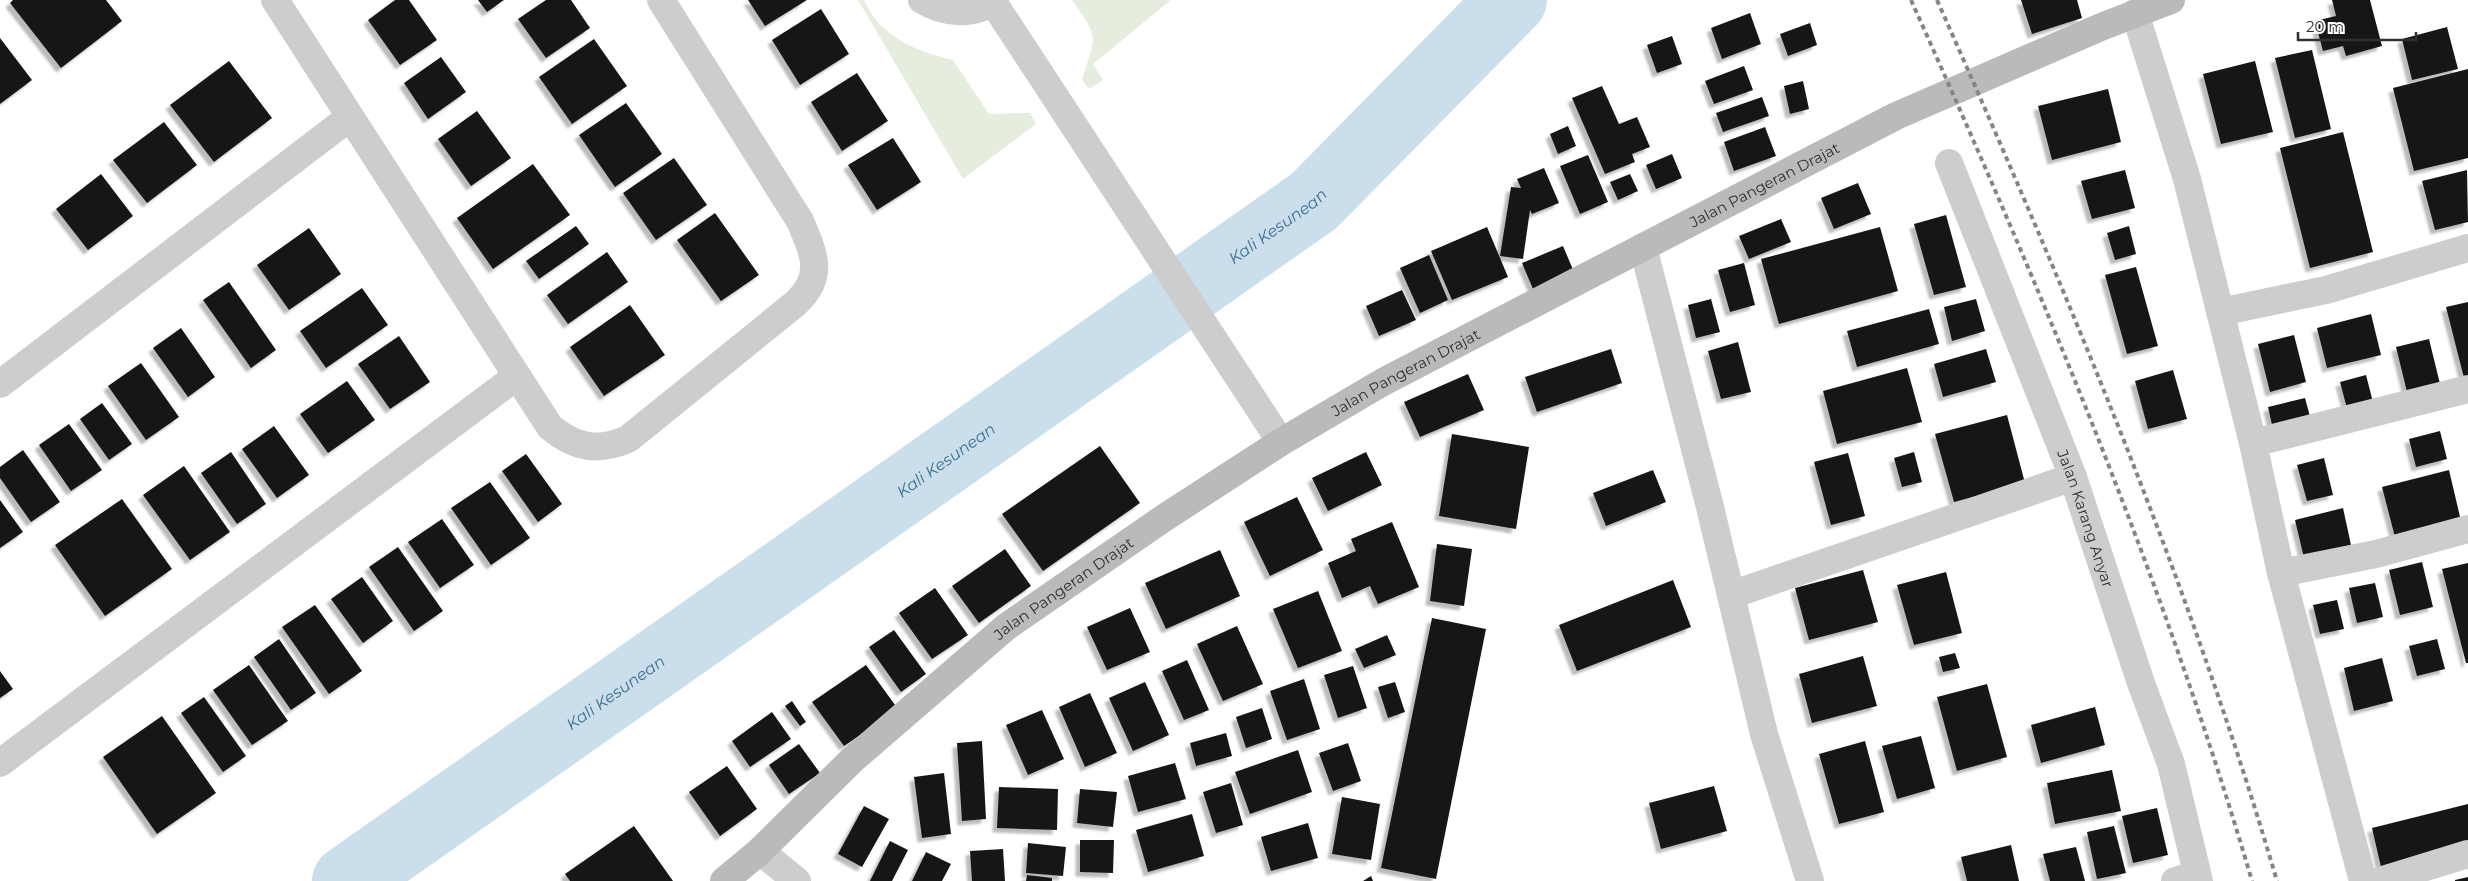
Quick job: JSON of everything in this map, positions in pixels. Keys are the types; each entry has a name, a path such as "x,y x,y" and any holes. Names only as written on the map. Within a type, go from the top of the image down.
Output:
{"street":[{"path":"275,0 550,427 566,440 585,446 613,445 628,439 796,303 808,291 815,275 812,249 800,221 661,0"},
{"path":"922,0 934,7 954,12 975,10 994,1 1059,105 1281,442"},
{"name":"Jalan Pangeran Drajat","path":"724,881 760,851 852,760 1006,627 1164,518 1281,442 1383,382 1896,116 2101,27 2171,0"},
{"path":"2132,15 2187,179 2253,443 2281,573 2363,881"},
{"path":"0,384 350,117"},
{"name":"Jalan Karang Anyar","path":"1949,163 2074,477 2141,682 2171,764 2190,879"},
{"path":"1643,247 1764,734 1810,881"},
{"path":"2220,312 2326,290 2468,248"},
{"path":"0,763 517,376"},
{"path":"2253,443 2468,389"},
{"path":"1731,595 2074,477"},
{"path":"2281,573 2376,554 2468,529"},
{"path":"760,851 797,881"},
{"path":"2380,881 2468,854"}],"green space":[{"path":"858,0 864,0 879,23 901,41 939,57 953,60 989,114 1030,113 1036,124 963,179"},
{"path":"1072,0 1171,0 1093,64 1103,80 1089,89 1082,80 1093,38 1087,23"}],"building":[{"path":"13,0 106,0 122,21 61,68 10,3"},
{"path":"395,0 409,0 437,40 400,65 368,20"},
{"path":"478,0 504,0 487,12"},
{"path":"546,0 571,0 590,28 546,58 518,19"},
{"path":"748,0 807,0 765,26"},
{"path":"2021,0 2077,0 2082,18 2032,34"},
{"path":"2332,0 2370,0 2382,46 2346,56 2343,46 2323,51 2315,21 2336,16"},
{"path":"821,9 849,54 800,85 772,40"},
{"path":"1750,13 1761,44 1722,59 1711,28"},
{"path":"1810,23 1817,45 1788,56 1780,34"},
{"path":"2447,27 2458,69 2412,80 2402,39"},
{"path":"1672,36 1682,64 1657,73 1647,45"},
{"path":"0,38 32,80 0,104"},
{"path":"594,39 627,86 572,124 539,77"},
{"path":"2312,50 2331,129 2295,138 2275,58"},
{"path":"441,57 466,92 428,119 404,83"},
{"path":"229,61 272,118 214,162 170,105"},
{"path":"2255,61 2273,132 2221,144 2203,74"},
{"path":"1744,66 1753,90 1714,104 1705,81"},
{"path":"2468,69 2468,158 2414,171 2393,88"},
{"path":"857,73 888,121 842,151 811,102"},
{"path":"1803,81 1809,109 1790,114 1784,86"},
{"path":"1602,86 1619,124 1637,117 1650,147 1632,154 1635,162 1605,174 1572,98"},
{"path":"2108,89 2121,142 2052,160 2038,106"},
{"path":"1762,97 1769,116 1723,132 1716,113"},
{"path":"626,103 662,154 615,187 579,135"},
{"path":"477,111 511,158 471,186 438,139"},
{"path":"164,122 197,165 147,203 113,160"},
{"path":"1568,126 1576,146 1558,154 1550,134"},
{"path":"1765,127 1776,156 1734,171 1724,142"},
{"path":"2343,132 2373,252 2310,268 2280,148"},
{"path":"893,138 921,182 877,210 848,165"},
{"path":"1672,154 1682,178 1656,189 1646,165"},
{"path":"1588,155 1608,202 1580,214 1560,166"},
{"path":"674,158 707,205 656,240 623,193"},
{"path":"533,164 570,215 493,269 457,218"},
{"path":"1544,168 1559,203 1532,214 1530,210 1523,259 1500,256 1511,187 1521,188 1517,179"},
{"path":"2125,170 2135,208 2092,219 2081,181"},
{"path":"2467,170 2468,222 2435,230 2422,181"},
{"path":"101,174 133,216 88,250 56,209"},
{"path":"1630,174 1638,191 1618,200 1610,182"},
{"path":"1858,183 1871,214 1834,229 1821,198"},
{"path":"715,213 759,275 721,301 677,240"},
{"path":"1946,215 1966,287 1934,295 1914,224"},
{"path":"1781,219 1791,242 1749,259 1739,236"},
{"path":"576,226 589,244 539,279 526,261"},
{"path":"2129,226 2136,254 2115,260 2107,233"},
{"path":"1487,227 1508,277 1452,300 1431,251"},
{"path":"1880,227 1898,291 1779,324 1761,259"},
{"path":"309,228 341,274 289,310 257,265"},
{"path":"1563,246 1574,272 1533,289 1522,263"},
{"path":"607,252 628,282 568,324 547,295"},
{"path":"1429,255 1448,300 1420,313 1400,268"},
{"path":"1744,263 1755,305 1730,312 1718,270"},
{"path":"2136,267 2158,346 2127,354 2105,275"},
{"path":"229,282 276,350 251,368 203,300"},
{"path":"362,288 388,325 326,368 300,331"},
{"path":"1402,290 1416,320 1379,336 1366,306"},
{"path":"1711,299 1720,332 1696,338 1688,305"},
{"path":"1976,299 1985,331 1952,341 1944,307"},
{"path":"2468,302 2468,377 2464,378 2446,307"},
{"path":"630,305 665,355 604,396 570,347"},
{"path":"1929,309 1939,344 1857,367 1847,331"},
{"path":"2371,314 2381,355 2327,368 2317,328"},
{"path":"181,328 215,377 188,397 153,348"},
{"path":"2294,335 2306,382 2270,392 2258,344"},
{"path":"399,336 430,382 390,409 358,364"},
{"path":"2429,339 2442,392 2409,400 2396,347"},
{"path":"1738,342 1751,392 1721,399 1708,351"},
{"path":"1611,349 1622,383 1537,412 1525,377"},
{"path":"1986,349 1996,382 1943,397 1934,364"},
{"path":"141,363 179,417 146,440 108,386"},
{"path":"1907,368 1922,422 1837,444 1823,391"},
{"path":"2173,370 2187,419 2148,429 2135,381"},
{"path":"1468,374 1484,410 1420,437 1404,402"},
{"path":"2366,375 2375,410 2349,416 2340,382"},
{"path":"347,381 375,420 328,453 300,414"},
{"path":"2305,398 2312,424 2274,434 2268,407"},
{"path":"102,403 132,444 109,460 80,419"},
{"path":"2007,415 2025,483 1954,502 1935,434"},
{"path":"69,424 102,470 71,491 39,445"},
{"path":"274,426 309,475 277,498 242,449"},
{"path":"2440,431 2447,459 2416,467 2409,439"},
{"path":"1452,434 1529,447 1516,529 1439,516"},
{"path":"1100,446 1140,503 1043,571 1002,514"},
{"path":"23,450 60,502 31,522 0,478 0,467"},
{"path":"231,452 266,504 237,524 201,473"},
{"path":"1366,452 1382,485 1328,511 1312,478"},
{"path":"1914,452 1922,482 1902,487 1894,458"},
{"path":"1848,453 1865,516 1831,525 1814,462"},
{"path":"526,454 562,504 538,522 502,471"},
{"path":"2324,458 2333,495 2307,501 2297,465"},
{"path":"184,466 230,532 190,560 143,495"},
{"path":"1653,470 1666,502 1606,526 1593,493"},
{"path":"2449,470 2461,521 2395,537 2382,487"},
{"path":"490,482 530,538 491,565 451,508"},
{"path":"1297,497 1323,550 1270,576 1244,522"},
{"path":"122,499 172,569 105,616 55,545"},
{"path":"0,500 23,532 0,548"},
{"path":"2343,508 2351,545 2304,558 2295,520"},
{"path":"442,519 474,565 440,588 408,542"},
{"path":"1392,522 1419,587 1378,604 1370,586 1342,598 1328,563 1356,551 1351,539"},
{"path":"1437,544 1472,549 1464,606 1430,601"},
{"path":"398,547 443,611 414,631 369,567"},
{"path":"1005,549 1031,586 979,623 952,586"},
{"path":"1220,550 1240,596 1166,629 1145,583"},
{"path":"2422,562 2433,607 2400,615 2389,570"},
{"path":"2468,563 2468,663 2466,663 2442,569"},
{"path":"1863,570 1878,622 1809,640 1795,588"},
{"path":"1946,572 1962,633 1914,645 1897,585"},
{"path":"362,577 393,621 363,643 331,599"},
{"path":"1673,580 1691,627 1577,671 1559,625"},
{"path":"2375,583 2383,617 2357,623 2349,588"},
{"path":"935,588 968,635 932,659 899,613"},
{"path":"1318,591 1342,651 1298,668 1273,609"},
{"path":"2337,600 2344,629 2320,634 2313,605"},
{"path":"315,605 362,671 329,694 282,627"},
{"path":"1130,608 1150,652 1107,670 1087,627"},
{"path":"1432,618 1486,629 1436,879 1381,868"},
{"path":"1237,626 1263,684 1223,701 1197,644"},
{"path":"894,630 926,674 901,692 869,647"},
{"path":"1387,635 1396,655 1364,668 1355,649"},
{"path":"279,639 316,693 291,710 254,657"},
{"path":"2437,639 2445,669 2417,676 2409,646"},
{"path":"1955,653 1960,668 1943,672 1939,657"},
{"path":"1863,656 1877,706 1812,723 1799,674"},
{"path":"2382,658 2393,701 2354,711 2344,668"},
{"path":"1187,660 1209,710 1184,720 1162,671"},
{"path":"249,665 288,721 252,745 213,690"},
{"path":"866,665 898,709 844,746 812,702"},
{"path":"1353,666 1367,708 1338,718 1324,675"},
{"path":"0,671 13,689 0,698"},
{"path":"1304,679 1320,729 1287,740 1270,691"},
{"path":"1145,682 1169,735 1133,751 1109,698"},
{"path":"1395,682 1405,712 1388,718 1378,687"},
{"path":"1987,684 2007,757 1957,771 1937,697"},
{"path":"1090,693 1117,753 1085,767 1059,707"},
{"path":"204,697 246,756 223,772 181,713"},
{"path":"792,701 806,722 800,726 785,706"},
{"path":"2095,707 2105,745 2041,763 2031,725"},
{"path":"1262,708 1272,739 1246,748 1236,717"},
{"path":"1042,710 1064,759 1028,775 1006,725"},
{"path":"772,712 791,739 750,767 732,741"},
{"path":"162,716 216,793 157,834 103,757"},
{"path":"1226,733 1232,756 1196,766 1190,743"},
{"path":"1921,736 1935,788 1897,799 1882,746"},
{"path":"982,741 986,819 962,821 957,743"},
{"path":"1865,741 1884,812 1839,824 1819,754"},
{"path":"1348,743 1361,781 1333,791 1319,753"},
{"path":"799,744 820,773 789,794 769,765"},
{"path":"1298,750 1312,792 1250,814 1235,772"},
{"path":"1175,763 1186,799 1138,812 1128,776"},
{"path":"727,766 757,809 720,836 689,792"},
{"path":"2112,770 2121,811 2055,824 2047,783"},
{"path":"944,773 951,834 922,838 914,777"},
{"path":"1231,783 1243,825 1216,833 1203,792"},
{"path":"1714,786 1727,831 1661,849 1649,803"},
{"path":"999,787 1058,789 1057,830 997,828"},
{"path":"1080,789 1117,792 1113,827 1077,823"},
{"path":"1342,797 1380,804 1371,860 1332,854"},
{"path":"2468,804 2468,846 2381,867 2372,828"},
{"path":"864,806 889,819 862,867 838,854"},
{"path":"2157,808 2168,855 2133,863 2122,816"},
{"path":"1192,814 1204,856 1148,872 1136,830"},
{"path":"1308,823 1318,858 1271,871 1261,837"},
{"path":"634,826 673,881 570,881 565,874"},
{"path":"2114,826 2126,873 2097,879 2087,832"},
{"path":"1080,840 1114,840 1113,873 1080,872"},
{"path":"890,841 908,850 892,881 870,881"},
{"path":"1028,843 1066,847 1063,876 1026,873"},
{"path":"2011,845 2019,881 1967,881 1961,857"},
{"path":"2076,847 2085,881 2050,881 2043,854"},
{"path":"1003,849 1005,881 972,881 970,851"},
{"path":"926,852 951,864 942,881 912,881"},
{"path":"1027,875 1052,878 1052,881 1026,881"},
{"path":"1371,876 1373,881 1363,881"},
{"path":"2468,877 2468,881 2455,881 2455,880"}],"waterway":[{"name":"Kali Kesunean","path":"347,881 1314,201 1512,0"}],"railway":[{"path":"1911,0 2052,325 2139,545 2217,768 2252,881"},
{"path":"1937,0 2032,217 2122,435 2204,656 2242,768 2277,881"}]}
